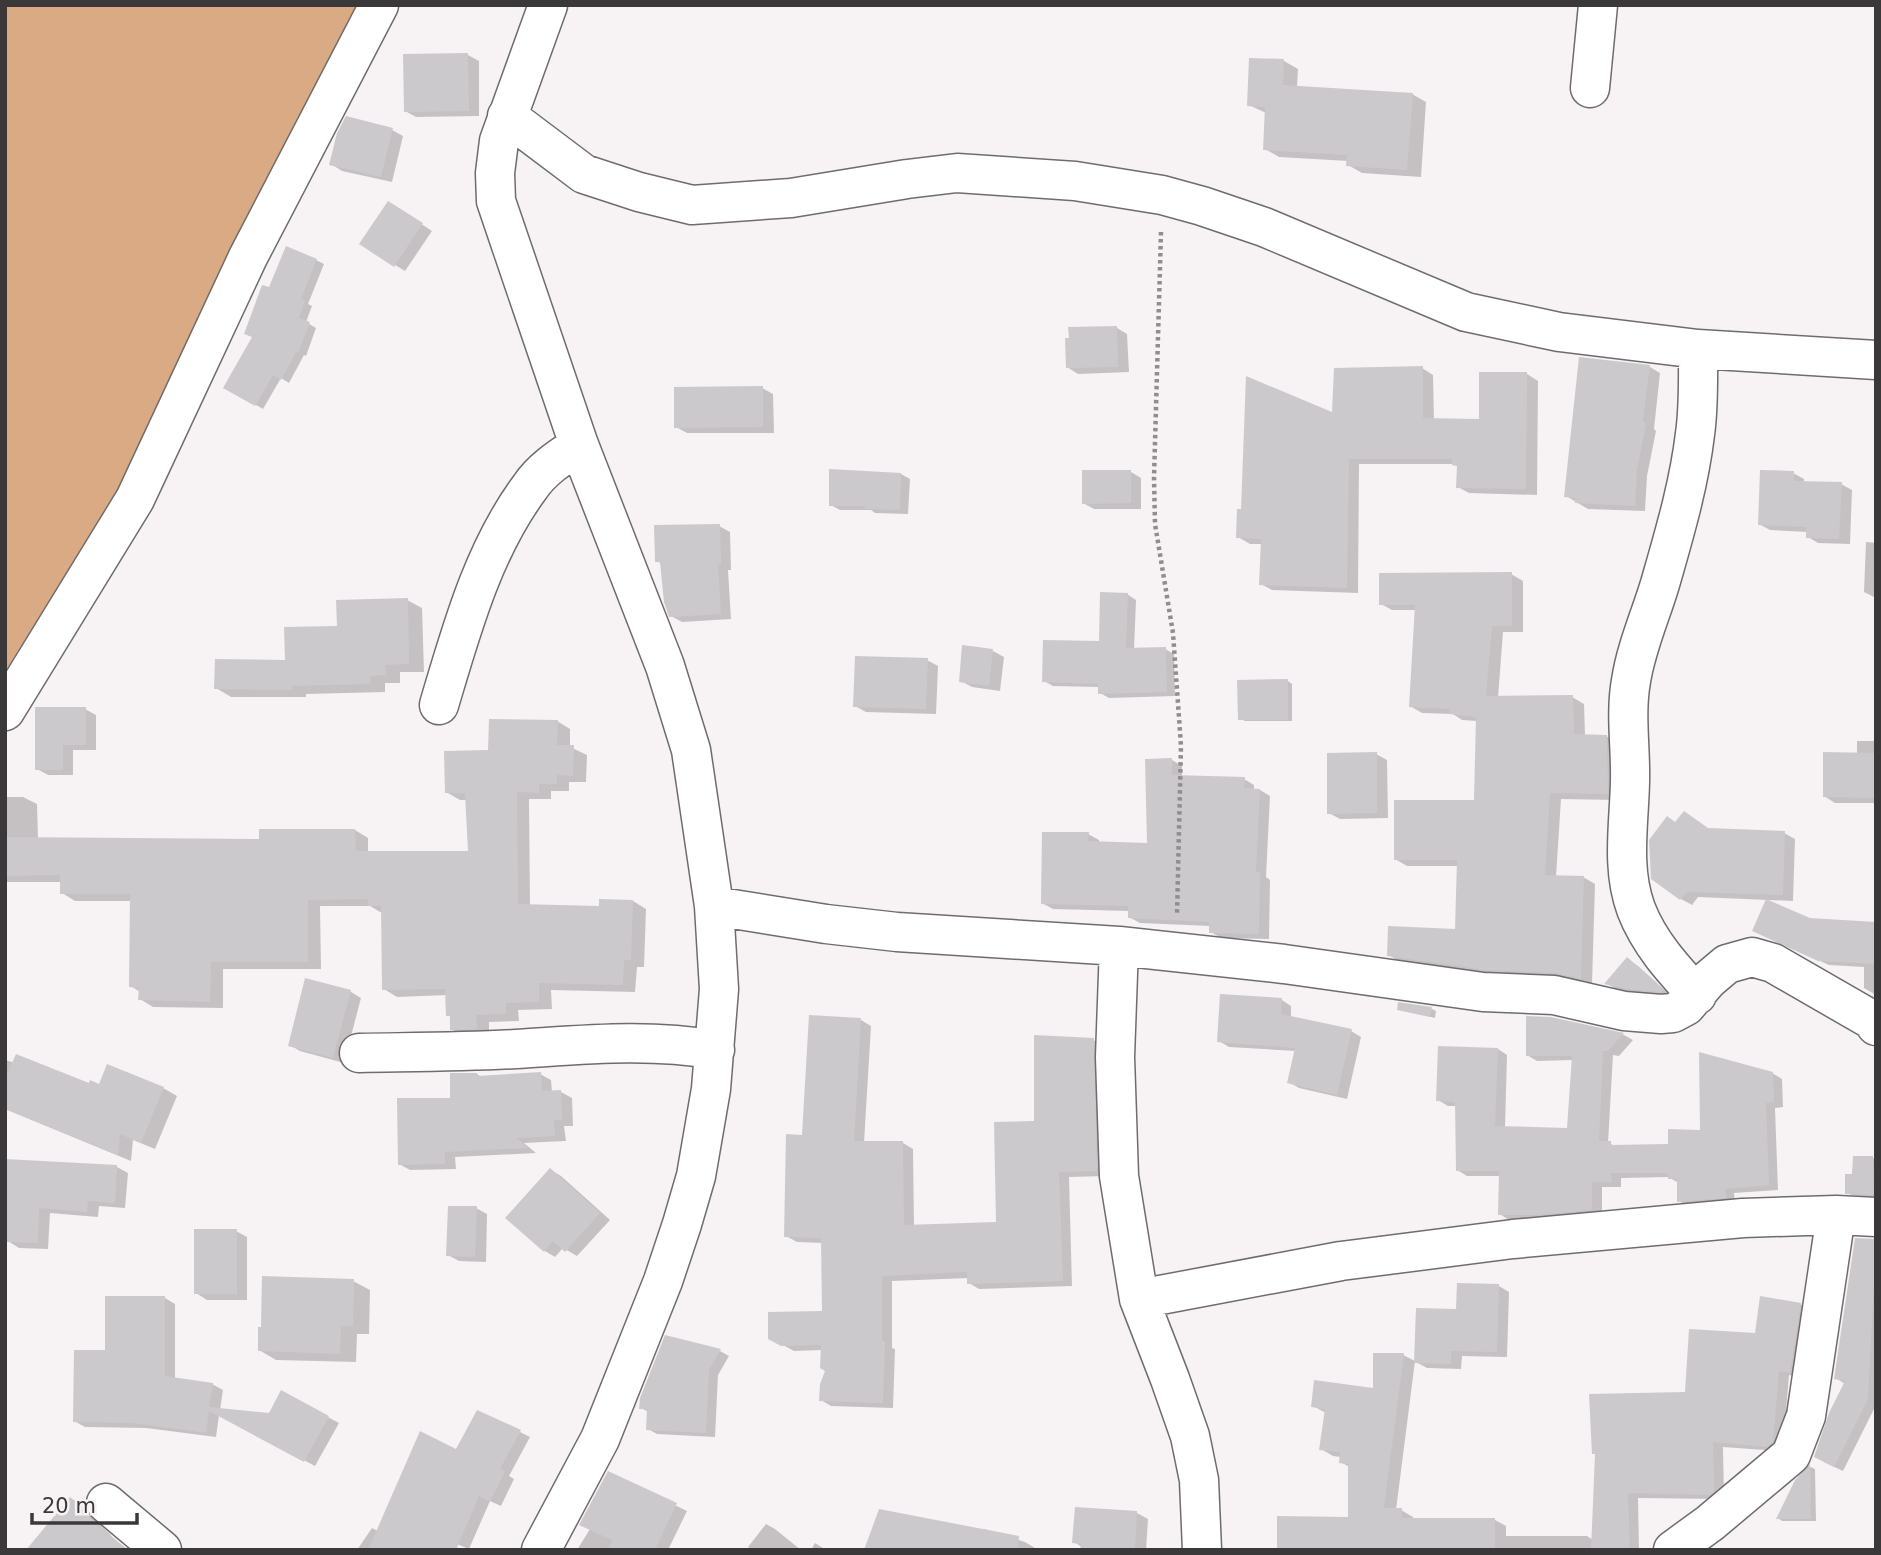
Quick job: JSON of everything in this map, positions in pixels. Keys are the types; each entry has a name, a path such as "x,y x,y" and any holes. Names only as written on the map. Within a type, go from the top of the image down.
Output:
{"street":[{"path":"5,711 135,499 248,257 379,5"},
{"path":"541,1550 600,1439 671,1258 696,1176 715,1050 719,989 714,906 691,750 665,666 579,445 496,201 495,173 499,141 548,5"},
{"path":"1590,88 1598,5"},
{"path":"507,116 584,174 639,192 692,205 791,198 907,178 957,173 1075,181 1162,195 1202,206 1264,227 1466,312 1559,332 1699,349 1876,360"},
{"path":"1697,995 1662,957 1642,923 1628,880 1626,836 1630,782 1630,684 1638,648 1656,598 1680,513 1695,436 1699,349"},
{"path":"439,705 459,638 484,572 507,524 530,485 553,463 579,445"},
{"path":"714,906 897,932 1119,946 1284,964 1471,991 1554,995 1637,1012 1673,1013 1686,1006 1708,980 1727,964 1752,957 1773,963 1874,1022"},
{"path":"1119,946 1115,1057 1119,1176 1139,1299 1189,1436 1199,1480 1202,1550"},
{"path":"359,1053 514,1049 605,1043 684,1045 715,1050"},
{"path":"1139,1299 1341,1261 1513,1239 1742,1218 1836,1215 1876,1217"},
{"path":"1673,1550 1710,1523 1791,1455 1806,1416 1836,1215"},
{"path":"106,1503 162,1550"}],"path":[{"path":"1162,195 1154,478 1155,524 1173,633 1181,746 1177,954"}],"shaded area":[{"path":"5,5 361,5 121,491 5,681"}],"building":[{"path":"468,53 469,111 404,112 403,54"},
{"path":"1249,58 1284,59 1283,85 1413,93 1407,170 1346,166 1347,155 1263,150 1265,107 1247,106"},
{"path":"346,116 393,128 381,177 329,165 337,133"},
{"path":"388,201 423,223 394,267 359,244"},
{"path":"286,246 317,259 301,299 305,300 299,318 310,322 298,353 296,352 281,380 273,375 255,406 223,388 252,337 244,334 262,285 269,287"},
{"path":"1117,326 1118,367 1066,368 1065,338 1069,338 1068,327"},
{"path":"1579,357 1650,365 1643,422 1646,423 1637,470 1635,506 1575,503 1575,498 1564,497"},
{"path":"1423,366 1423,418 1479,419 1479,372 1527,372 1526,489 1456,488 1457,466 1452,465 1452,459 1349,459 1347,588 1259,585 1261,539 1236,538 1237,509 1241,509 1246,376 1332,412 1334,368"},
{"path":"763,386 763,427 674,428 674,387"},
{"path":"829,469 901,473 900,510 829,506"},
{"path":"1082,470 1131,470 1131,503 1082,504"},
{"path":"1760,470 1794,471 1794,481 1842,482 1839,539 1806,538 1806,527 1758,525"},
{"path":"720,524 721,564 718,564 721,614 669,617 664,602 660,562 655,562 654,525"},
{"path":"1512,572 1512,626 1492,626 1486,696 1573,695 1574,734 1607,735 1608,794 1550,793 1545,875 1584,876 1581,979 1555,973 1485,970 1387,956 1388,926 1455,929 1457,860 1394,860 1394,800 1474,800 1476,717 1449,714 1450,709 1409,707 1415,605 1379,605 1379,573"},
{"path":"1100,592 1128,593 1126,648 1166,647 1167,692 1098,694 1098,684 1042,682 1043,640 1099,641"},
{"path":"408,598 409,664 385,665 386,675 370,676 370,684 292,686 292,690 214,689 215,659 285,660 284,627 337,626 336,600"},
{"path":"962,645 993,649 989,686 959,682"},
{"path":"855,656 928,658 926,709 853,707"},
{"path":"1288,679 1288,720 1238,720 1237,680"},
{"path":"35,707 86,707 86,745 63,745 63,770 35,770"},
{"path":"489,719 558,720 557,745 574,745 573,776 557,775 557,784 539,784 539,793 517,792 518,904 599,906 599,899 633,900 631,960 624,960 623,985 539,983 539,1002 506,1003 506,1014 476,1015 477,1029 450,1030 450,1016 446,1016 445,989 382,990 381,906 368,906 368,899 308,900 308,962 211,962 210,1002 138,1000 139,988 129,987 130,894 60,894 60,875 5,876 5,837 259,839 259,829 355,829 356,851 468,851 465,793 445,793 444,751 488,750"},
{"path":"1377,752 1377,813 1327,814 1327,753"},
{"path":"1823,752 1876,753 1876,798 1823,797"},
{"path":"1172,758 1172,775 1245,777 1244,788 1260,789 1256,872 1260,872 1259,934 1209,933 1209,922 1128,918 1128,906 1041,904 1042,832 1089,832 1088,841 1147,843 1145,759"},
{"path":"1684,811 1708,828 1785,831 1783,895 1687,892 1680,900 1651,879 1649,840 1667,816 1675,822"},
{"path":"1766,899 1810,918 1876,922 1876,964 1818,961 1752,931"},
{"path":"1627,957 1663,990 1627,989 1604,984"},
{"path":"305,978 351,990 333,1058 288,1046"},
{"path":"1220,994 1282,998 1281,1014 1352,1029 1337,1095 1287,1083 1295,1048 1217,1042"},
{"path":"1398,1002 1432,1007 1430,1017 1397,1010"},
{"path":"809,1015 861,1018 854,1141 903,1141 904,1225 996,1222 994,1122 1034,1121 1034,1035 1094,1038 1097,1171 1059,1172 1063,1281 967,1284 967,1272 882,1276 882,1341 885,1341 883,1403 819,1401 820,1384 825,1371 820,1368 821,1345 781,1346 768,1339 768,1312 822,1311 821,1238 784,1237 786,1134 802,1135"},
{"path":"1526,1016 1551,1017 1624,1033 1608,1051 1603,1051 1599,1141 1611,1141 1611,1145 1668,1144 1668,1129 1700,1130 1699,1052 1773,1072 1774,1102 1766,1103 1769,1185 1725,1189 1726,1198 1677,1202 1677,1179 1668,1179 1668,1173 1611,1173 1612,1182 1592,1182 1592,1210 1498,1215 1499,1171 1456,1171 1455,1102 1436,1101 1438,1046 1498,1048 1495,1126 1567,1128 1572,1056 1526,1056"},
{"path":"16,1054 89,1083 90,1080 99,1084 107,1064 164,1087 141,1143 120,1134 118,1155 5,1109 5,1079"},
{"path":"541,1072 542,1091 561,1090 562,1120 554,1120 555,1136 517,1138 528,1148 445,1152 445,1164 398,1165 397,1098 450,1098 450,1073 477,1073 477,1076"},
{"path":"1853,1156 1873,1156 1874,1195 1845,1194 1845,1174 1852,1174"},
{"path":"5,1159 117,1165 115,1203 88,1201 87,1212 39,1208 38,1243 6,1242"},
{"path":"550,1168 600,1213 565,1252 553,1241 544,1252 505,1218"},
{"path":"448,1206 477,1206 475,1257 446,1256"},
{"path":"194,1229 237,1229 237,1294 194,1294"},
{"path":"1855,1238 1875,1239 1876,1243 1868,1399 1834,1467 1814,1457 1829,1413 1845,1381 1834,1379"},
{"path":"262,1276 354,1279 353,1326 341,1326 340,1354 258,1351"},
{"path":"1457,1283 1499,1284 1497,1352 1451,1351 1451,1364 1414,1363 1416,1308 1456,1309"},
{"path":"105,1296 165,1296 165,1376 213,1383 209,1407 269,1413 281,1390 329,1416 304,1462 209,1411 206,1433 134,1423 73,1422 74,1350 105,1350"},
{"path":"1760,1296 1801,1303 1790,1373 1779,1371 1773,1442 1767,1447 1713,1442 1714,1491 1710,1495 1628,1493 1630,1550 1591,1550 1595,1454 1592,1454 1589,1394 1685,1392 1689,1329 1755,1333"},
{"path":"665,1335 721,1349 709,1370 706,1433 646,1430 647,1409 639,1409 640,1398"},
{"path":"1373,1353 1404,1353 1384,1508 1402,1508 1402,1518 1495,1518 1495,1550 1277,1550 1277,1516 1348,1517 1348,1464 1339,1463 1340,1452 1319,1450 1325,1409 1311,1407 1314,1380 1373,1388"},
{"path":"477,1410 521,1430 500,1469 505,1471 490,1502 479,1496 456,1550 368,1550 420,1431 456,1449"},
{"path":"1810,1464 1811,1519 1776,1519 1795,1480"},
{"path":"608,1471 677,1503 655,1550 608,1550 612,1540 579,1525"},
{"path":"70,1497 85,1509 92,1520 128,1550 26,1550"},
{"path":"1075,1507 1137,1511 1135,1550 1080,1550 1081,1544 1072,1543"},
{"path":"879,1509 1019,1536 1018,1550 864,1550"}]}
